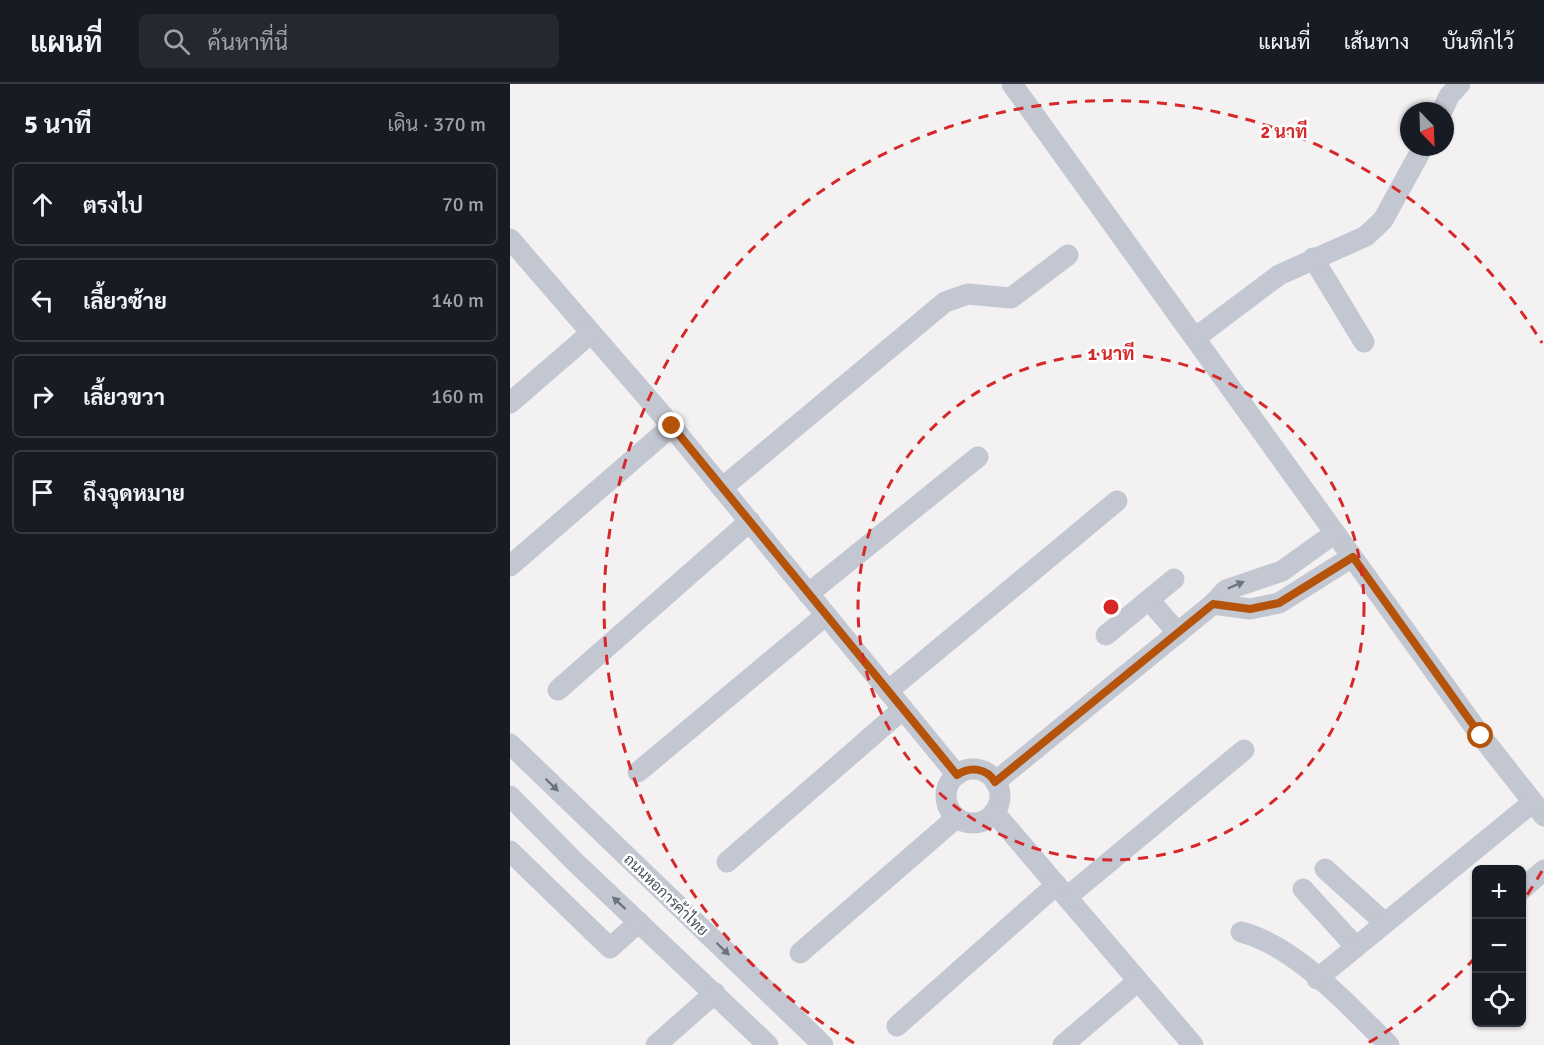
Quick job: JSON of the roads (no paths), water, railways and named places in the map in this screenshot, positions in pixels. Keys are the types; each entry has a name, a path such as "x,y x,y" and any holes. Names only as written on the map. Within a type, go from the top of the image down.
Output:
{"street":[{"path":"1012,84 1481,736 1539,809 1385,922 1317,979"},
{"path":"1446,102 1460,84"},
{"path":"1195,338 1279,275 1366,236 1383,220 1418,156"},
{"path":"510,239 672,426 957,775"},
{"path":"722,488 945,302 968,294 1011,298 1068,255"},
{"path":"1313,258 1364,342"},
{"path":"510,404 591,333"},
{"path":"510,566 672,426"},
{"path":"808,594 978,457"},
{"path":"888,691 1117,501"},
{"path":"558,690 750,521"},
{"path":"995,782 1213,604 1226,590 1282,571 1335,533"},
{"path":"1213,604 1250,609 1279,603 1353,557"},
{"path":"1106,635 1174,579"},
{"path":"1149,600 1178,633"},
{"path":"638,772 826,615"},
{"path":"728,862 903,709"},
{"name":"ถนนหอการค้าไทย","path":"510,744 823,1045"},
{"path":"897,1026 1062,891 1244,750"},
{"path":"978,769 995,782 1000,795 994,812 981,822 964,822 950,812 945,795 947,786 957,775 978,769"},
{"path":"510,796 768,1045"},
{"path":"994,812 1193,1045"},
{"path":"800,953 956,818"},
{"path":"510,851 610,948 639,922"},
{"path":"1325,869 1385,922"},
{"path":"1526,886 1544,870"},
{"path":"1303,889 1356,947"},
{"path":"1241,932 1261,937 1317,979 1389,1045"},
{"path":"1063,1045 1138,981"},
{"path":"656,1045 716,993"}]}
